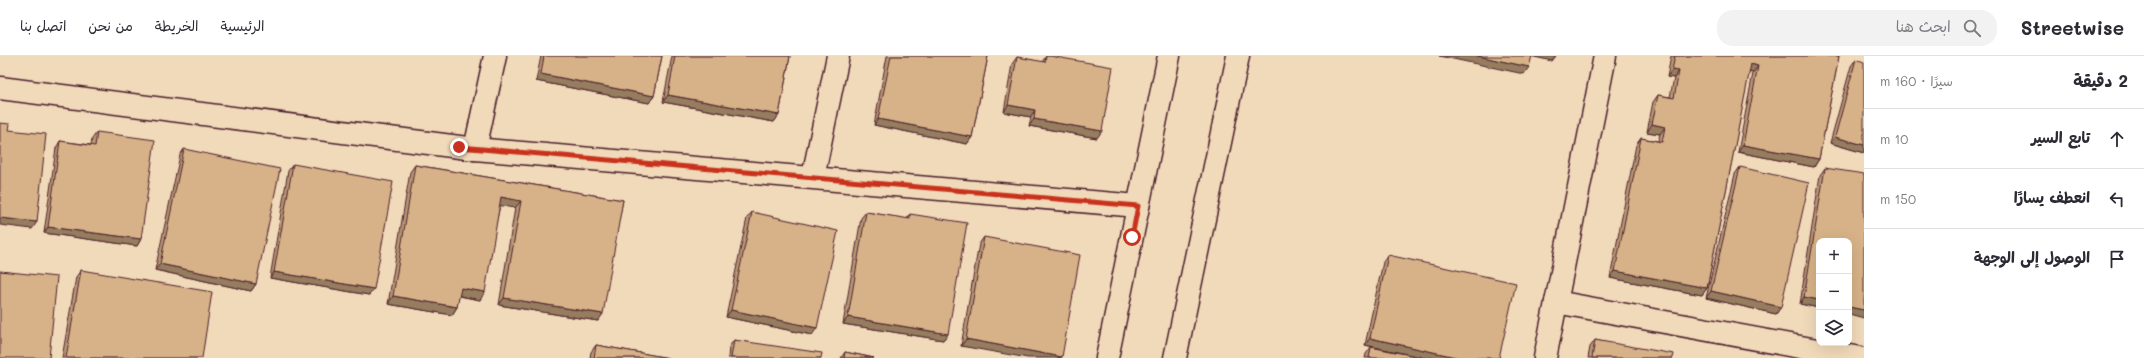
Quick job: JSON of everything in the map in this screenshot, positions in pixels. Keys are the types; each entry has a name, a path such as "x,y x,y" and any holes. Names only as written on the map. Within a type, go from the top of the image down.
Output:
{"street":[{"path":"475,149 495,56"},
{"path":"813,177 838,56"},
{"path":"1107,358 1169,56"},
{"path":"1175,358 1238,56"},
{"path":"1545,358 1605,56"},
{"path":"0,88 475,149 1138,206"},
{"path":"1556,302 1860,358"}],"building":[{"path":"544,56 662,56 654,96 541,74"},
{"path":"675,56 790,56 779,115 668,95"},
{"path":"891,56 988,56 972,137 878,119"},
{"path":"1046,56 1113,67 1102,131 1034,119 1035,110 1008,105 1017,57 1045,62"},
{"path":"1478,56 1532,56 1529,67"},
{"path":"1675,56 1839,56 1819,159 1743,145 1758,66 1751,64 1707,288 1615,271 1641,138 1662,142 1665,127 1652,124 1658,95 1674,98 1679,71 1672,70"},
{"path":"1856,59 1864,62 1864,145 1835,137"},
{"path":"0,123 10,124 9,130 46,134 37,222 0,218"},
{"path":"97,132 155,140 141,239 48,227 60,141 95,146"},
{"path":"184,149 280,169 256,284 160,264"},
{"path":"293,164 393,182 374,289 274,272"},
{"path":"415,165 623,200 603,314 504,298 521,201 501,197 485,292 461,288 457,307 393,296"},
{"path":"1740,167 1809,183 1781,307 1711,291"},
{"path":"1825,168 1864,174 1864,310 1852,308 1852,238 1816,238 1816,299 1804,297"},
{"path":"752,212 838,231 817,328 731,310"},
{"path":"866,212 910,219 910,214 967,223 948,334 848,317"},
{"path":"984,237 1080,255 1062,357 966,339"},
{"path":"1388,255 1516,283 1499,358 1460,358 1370,338"},
{"path":"81,270 212,292 202,358 66,358"},
{"path":"0,271 57,277 49,358 0,358"},
{"path":"734,340 822,353 821,358 731,358"},
{"path":"1595,340 1674,354 1673,358 1592,358"},
{"path":"596,345 669,358 594,358"},
{"path":"1371,347 1425,358 1369,358"},
{"path":"845,352 874,358 844,358"}],"route":[{"path":"459,147 1138,206 1132,237"}]}
